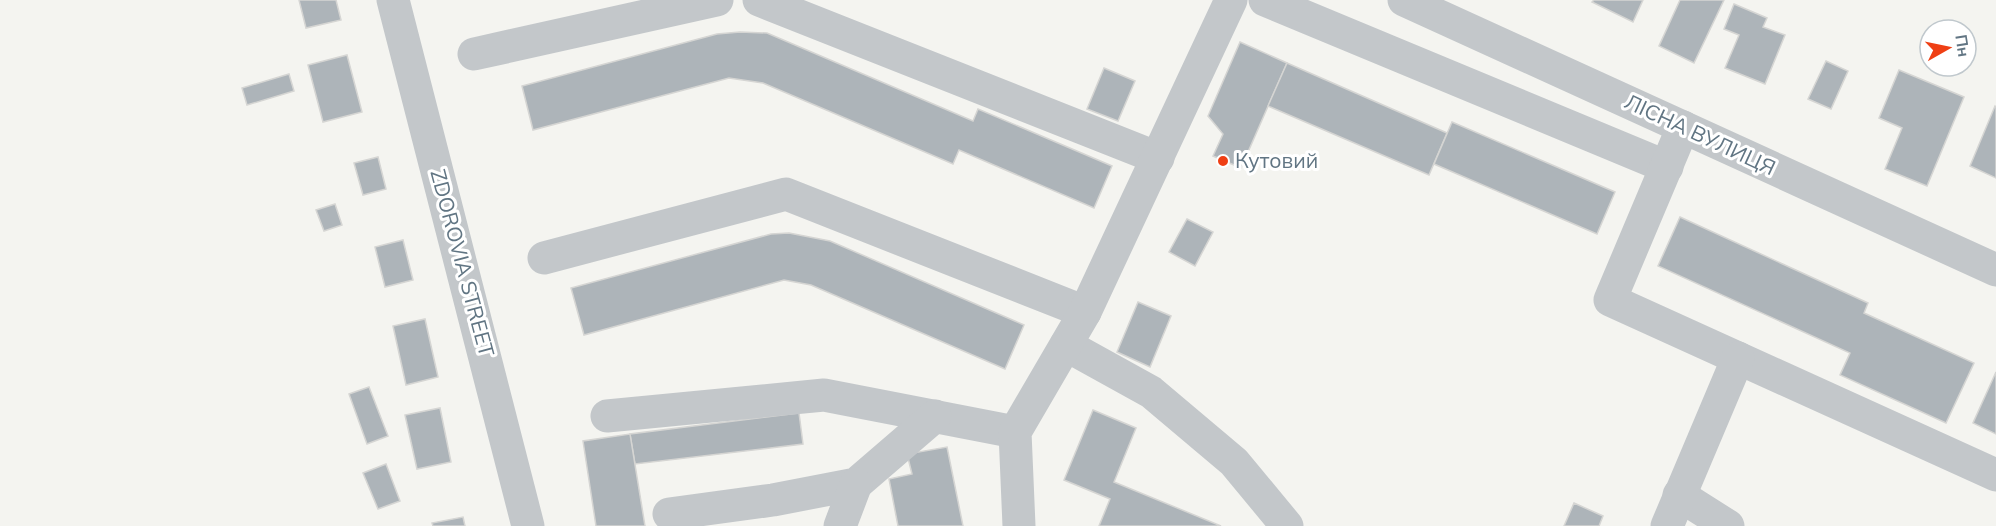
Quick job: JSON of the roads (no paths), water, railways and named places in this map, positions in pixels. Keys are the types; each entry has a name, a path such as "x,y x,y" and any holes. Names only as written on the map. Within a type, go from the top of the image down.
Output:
{"street":[{"name":"ZDOROVIA STREET","path":"393,0 528,526"},
{"path":"474,54 717,0"},
{"path":"759,0 1158,158"},
{"path":"1019,526 1016,432 1084,312 1231,0"},
{"path":"1265,0 1667,167"},
{"name":"ЛІСНА ВУЛИЦЯ","path":"1404,0 1996,270"},
{"path":"1683,127 1610,300 1996,475"},
{"path":"544,258 786,194 1084,312"},
{"path":"1066,345 1151,392 1234,462 1287,526"},
{"path":"1667,526 1738,358"},
{"path":"607,416 824,395 1016,432"},
{"path":"669,514 773,500 856,483 935,416"},
{"path":"840,526 856,483"},
{"path":"1679,495 1728,526"}],"place":[{"name":"Кутовий","path":"1223,161"}]}
